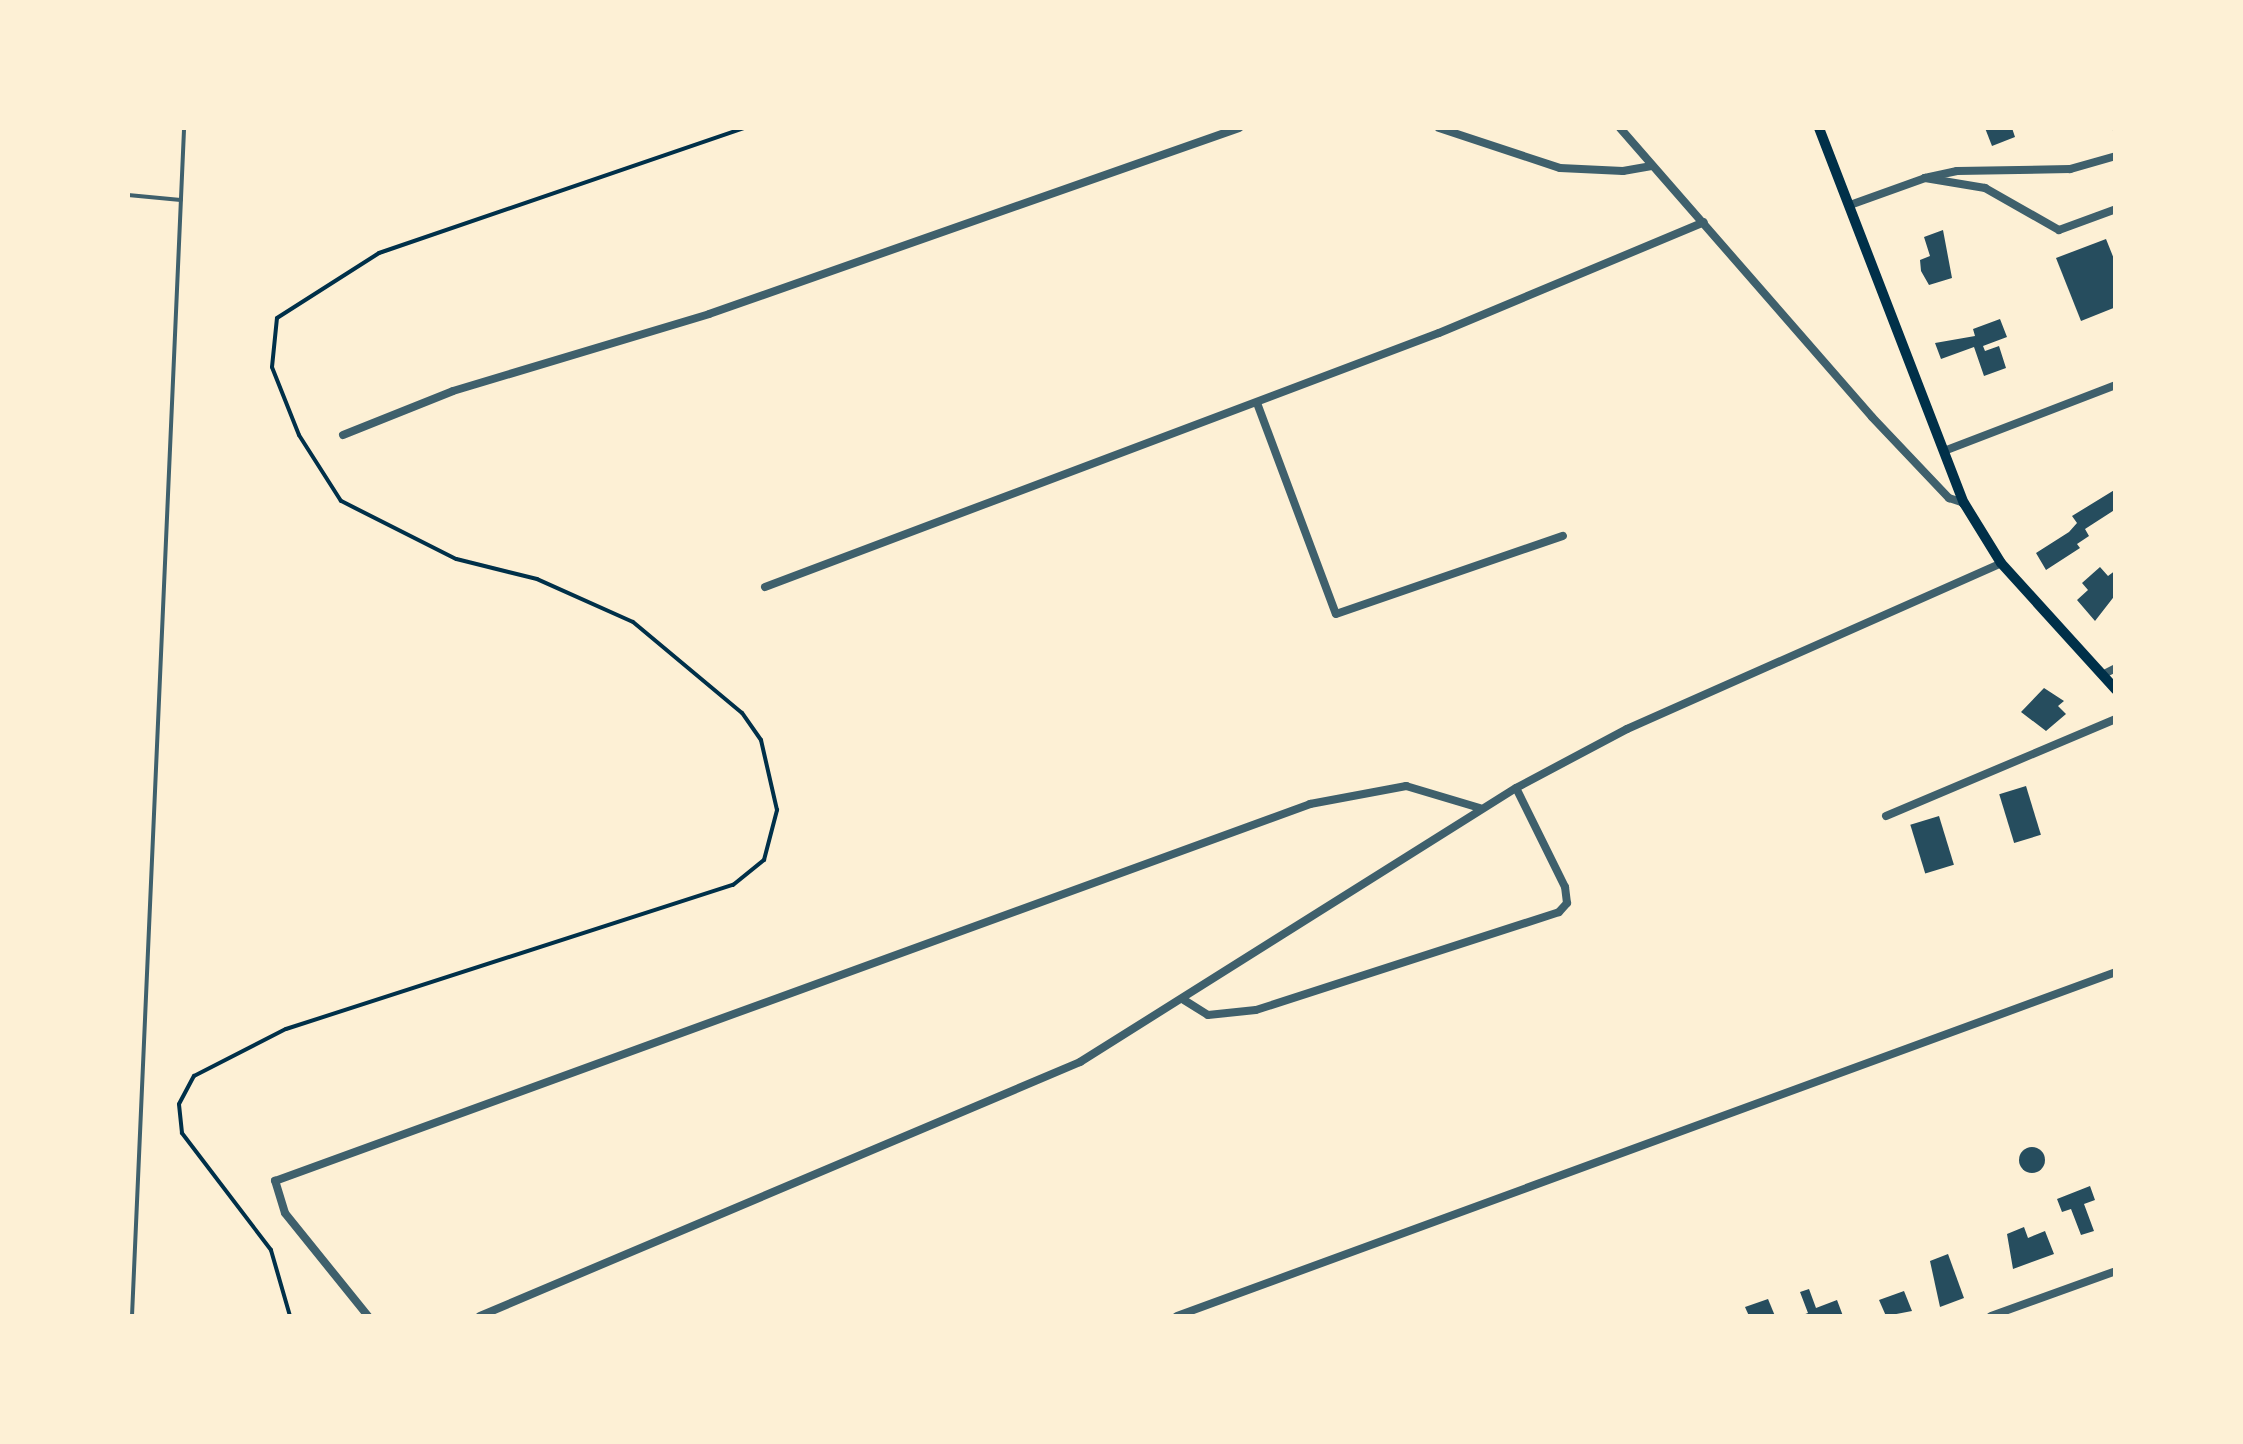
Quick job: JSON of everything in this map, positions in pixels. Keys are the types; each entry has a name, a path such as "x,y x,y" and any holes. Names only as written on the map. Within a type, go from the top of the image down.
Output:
{"main road":[{"path":"1819,128 1964,504 2002,563 2116,690"}],"street":[{"path":"342,435 453,391 709,314 1239,128"},
{"path":"1438,128 1560,168 1623,172 1652,166"},
{"path":"1620,128 1887,433 1949,498 1964,504"},
{"path":"1850,205 1925,178 1957,171 2049,171 2116,156"},
{"path":"1925,178 1985,188 2059,230 2116,209"},
{"path":"766,586 1257,403 1704,222"},
{"path":"1944,451 2116,385"},
{"path":"1257,403 1336,614 1563,536"},
{"path":"480,1316 1025,1088 1184,1000 1516,788 1627,730 2002,563"},
{"path":"2102,675 2116,668"},
{"path":"1886,816 2116,719"},
{"path":"368,1316 285,1213 275,1182 1310,804 1406,786 1480,808"},
{"path":"1184,1000 1208,1015 1256,1010 1559,912 1567,903 1565,888 1516,788"},
{"path":"1177,1316 2116,972"},
{"path":"1991,1316 2116,1271"}],"lane":[{"path":"132,1316 184,128"},
{"path":"128,195 181,200"}],"path":[{"path":"290,1316 271,1250 182,1132 179,1104 194,1076 286,1030 733,884 764,860 778,810 761,740 742,712 633,622 538,579 456,559 341,501 299,434 272,367 277,318 379,253 745,128"}],"building":[{"path":"1985,128 2012,128 2015,137 1992,146"},
{"path":"1943,230 1952,278 1929,285 1921,271 1920,260 1930,256 1924,237"},
{"path":"2106,239 2116,264 2116,307 2081,321 2056,258"},
{"path":"2000,319 2007,337 1983,346 1985,351 1999,346 2006,368 1984,376 1974,347 1941,359 1935,343 1975,336 1973,329"},
{"path":"2116,489 2116,509 2085,529 2089,536 2077,544 2080,548 2046,570 2036,553 2069,532 2077,523 2072,516"},
{"path":"2100,567 2108,576 2116,570 2116,594 2095,621 2077,600 2088,590 2082,583"},
{"path":"2044,688 2064,701 2058,706 2066,714 2046,731 2021,712"},
{"path":"2026,786 2041,835 2014,843 1999,794"},
{"path":"1939,816 1954,865 1925,874 1910,825"},
{"path":"2032,1147 2041,1151 2045,1160 2041,1169 2032,1173 2023,1169 2019,1160 2023,1151"},
{"path":"2090,1186 2095,1200 2084,1204 2094,1231 2081,1235 2071,1209 2062,1212 2057,1199"},
{"path":"2024,1227 2028,1238 2045,1231 2054,1254 2013,1269 2007,1234"},
{"path":"1948,1254 1964,1298 1940,1307 1930,1261"},
{"path":"1809,1289 1816,1308 1837,1300 1843,1316 1800,1316 1808,1313 1800,1292"},
{"path":"1904,1291 1912,1311 1886,1316 1879,1300"},
{"path":"1768,1299 1775,1316 1749,1316 1745,1307"}]}
